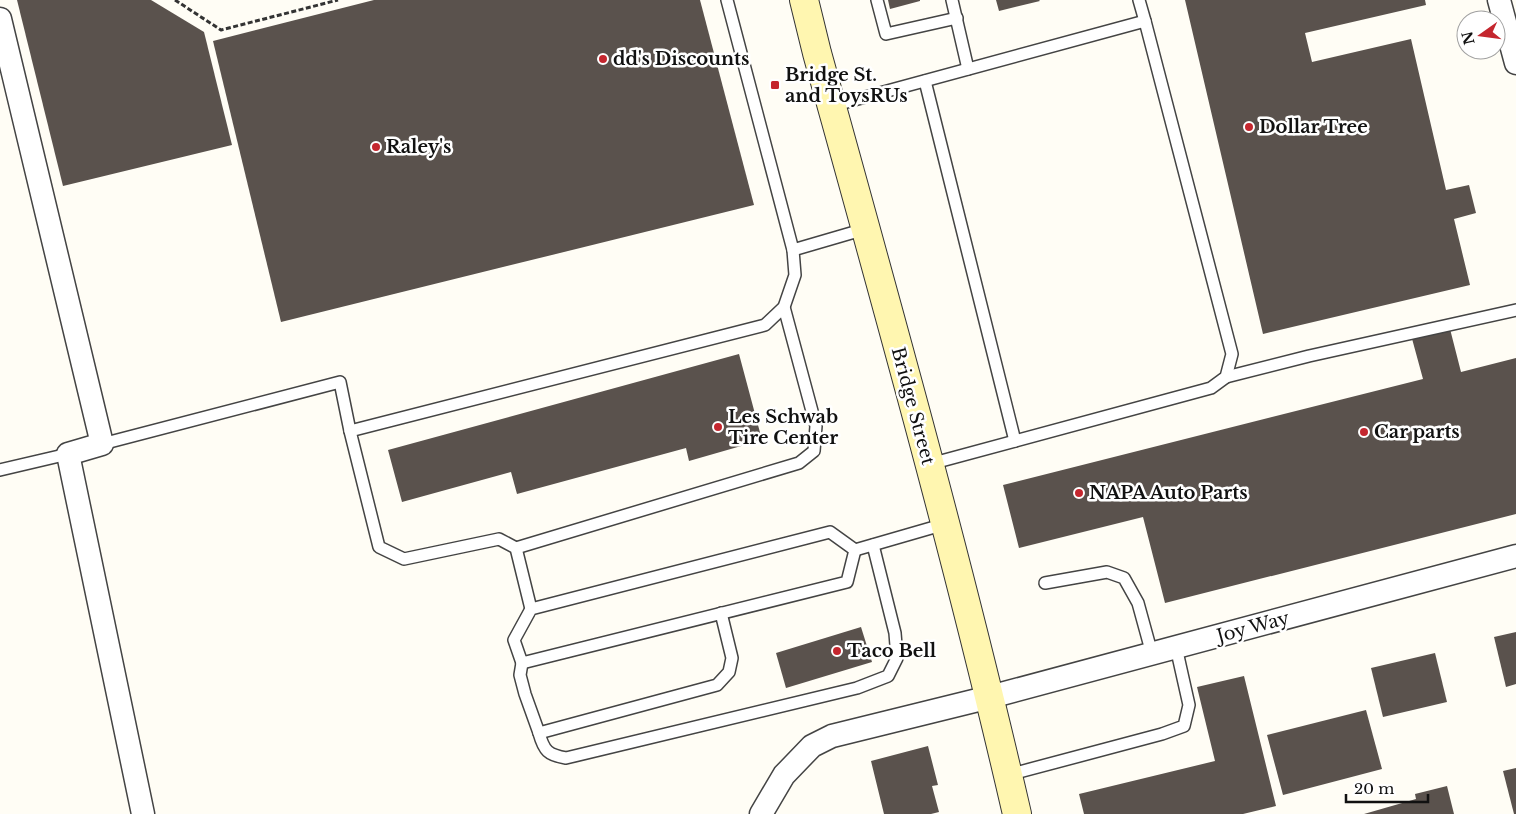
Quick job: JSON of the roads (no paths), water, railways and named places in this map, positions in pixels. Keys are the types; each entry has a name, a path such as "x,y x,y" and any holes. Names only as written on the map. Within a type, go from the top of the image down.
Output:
{"main road":[{"name":"Bridge Street","path":"804,0 945,524 990,697 1017,814"}],"street":[{"path":"1499,0 1513,39 1516,63"},
{"path":"0,19 102,444 68,454 143,814"},
{"name":"Joy Way","path":"761,814 784,774 812,746 832,736 990,697 1516,556"}],"lane":[{"path":"350,431 766,326 784,306 795,274 792,250 727,0"},
{"path":"877,0 886,34 956,18"},
{"path":"952,0 968,69"},
{"path":"1139,0 1232,354 1226,377"},
{"path":"832,106 1145,21"},
{"path":"925,81 1015,441"},
{"path":"792,250 865,229"},
{"path":"102,444 340,382 350,431 379,547 404,559 499,539 516,548 799,463 814,451 816,426 784,306"},
{"path":"929,464 1211,388 1226,377 1309,356 1516,310"},
{"path":"0,470 68,454"},
{"path":"855,550 945,524"},
{"path":"531,609 830,532 855,550"},
{"path":"516,548 531,609 514,640 522,663 520,675 542,745 551,756 566,758 857,688 888,676 897,658 895,632 873,545"},
{"path":"522,663 847,582 855,550"},
{"path":"1045,583 1107,572 1124,578 1138,603 1152,654"},
{"path":"538,733 717,685 729,672 732,658 721,613"},
{"path":"1008,775 1162,734 1184,726 1189,705 1176,647"}],"place":[{"name":"dd's Discounts","path":"603,59"},
{"name":"Bridge St. and ToysRUs","path":"775,85"},
{"name":"Dollar Tree","path":"1249,127"},
{"name":"Raley's","path":"376,147"},
{"name":"Les Schwab Tire Center","path":"718,427"},
{"name":"Car parts","path":"1364,432"},
{"name":"NAPA Auto Parts","path":"1079,493"},
{"name":"Taco Bell","path":"837,651"}]}
